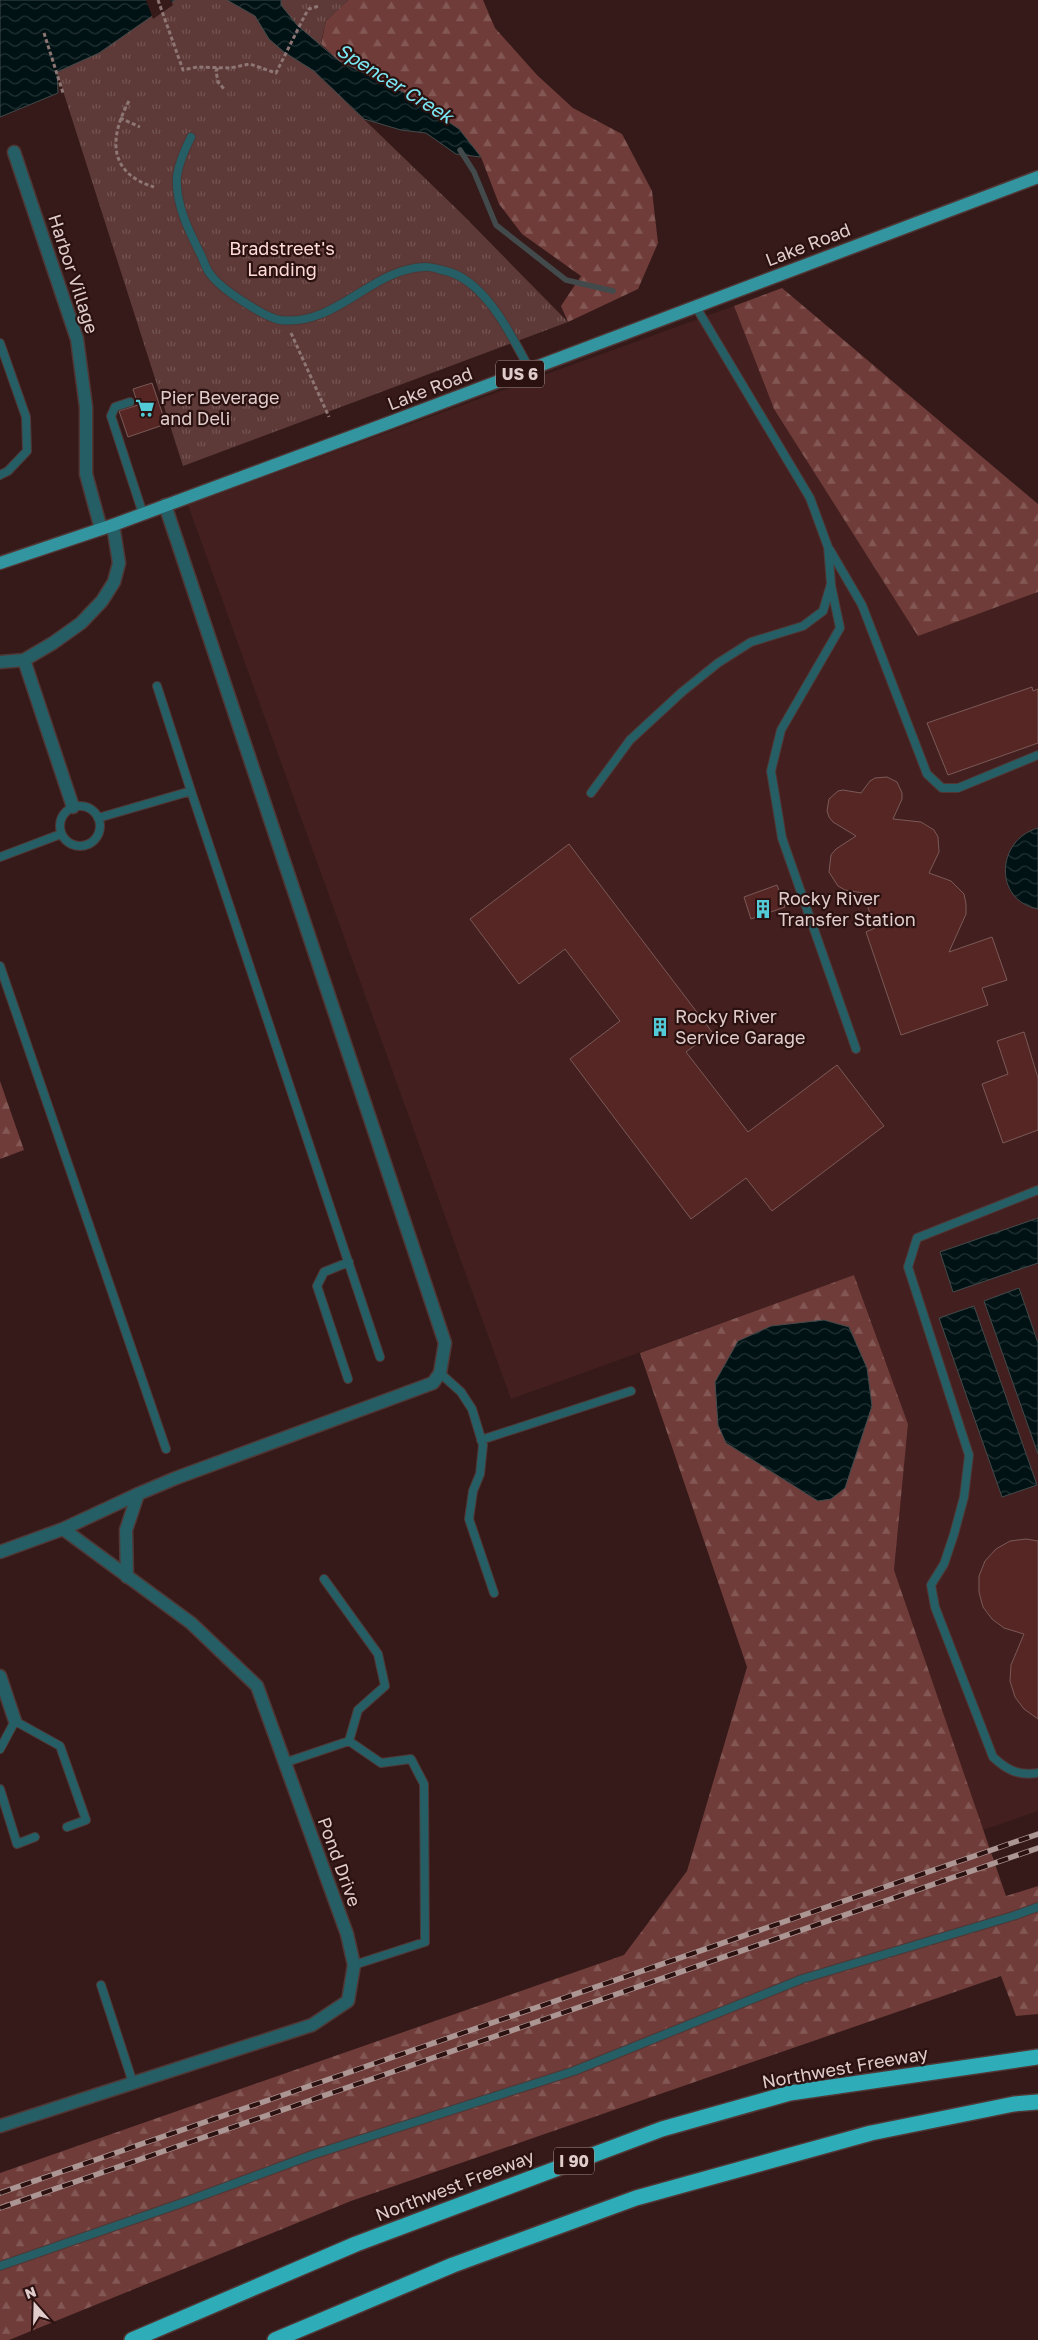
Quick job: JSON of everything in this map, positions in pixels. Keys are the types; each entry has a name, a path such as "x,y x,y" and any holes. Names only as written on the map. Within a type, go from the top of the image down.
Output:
{"highway":[{"name":"Northwest Freeway","path":"132,2340 356,2244 662,2129 790,2093 1038,2057"},
{"path":"275,2340 453,2265 636,2198 871,2133 1014,2104 1038,2102"}],"main road":[{"name":"Lake Road","path":"0,563 143,514 1038,178"}],"street":[{"name":"Harbor Village","path":"14,152 77,339 86,407 86,474 119,563 114,582 102,601 81,623 53,643 24,660"},
{"path":"0,1552 62,1529 176,1478 433,1384 440,1373 445,1343 164,505"},
{"path":"0,662 24,660 73,807"},
{"path":"127,1577 126,1530 138,1494"},
{"name":"Pond Drive","path":"0,2126 312,2025 348,2000 354,1965 347,1934 257,1686 191,1623 62,1529"},
{"path":"1,1684 15,1721"}],"lane":[{"path":"191,137 182,156 177,176 185,219 211,275 240,300 278,320 299,320 338,307 400,272 425,267 449,272 478,289 505,324 530,370"},
{"path":"696,307 810,498 828,547 862,605 927,774 942,788 958,788 1038,755"},
{"path":"0,343 26,417 27,451 8,471 0,475"},
{"path":"130,402 115,407 111,416 143,514"},
{"path":"828,547 831,584 840,628 780,730 771,771 782,838 856,1049"},
{"path":"591,793 630,740 682,692 718,662 751,642 803,626 824,611 831,584"},
{"path":"157,686 380,1356"},
{"path":"98,818 191,791"},
{"path":"73,807 88,807 93,810 98,818 100,829 98,835 88,845 74,846 68,843 61,834 60,819 64,813 73,807"},
{"path":"0,857 61,834"},
{"path":"0,966 166,1449"},
{"path":"1038,1190 917,1238 908,1266 969,1454 964,1497 954,1534 944,1564 931,1584 935,1607 993,1757 1006,1770 1028,1774 1038,1773"},
{"path":"348,1379 317,1286 324,1272 349,1262"},
{"path":"440,1373 461,1392 472,1409 481,1440 480,1474 473,1491 469,1518 494,1593"},
{"path":"481,1440 631,1391"},
{"path":"324,1579 378,1654 385,1686 358,1710 349,1741"},
{"path":"0,1748 15,1721 60,1746 86,1820 67,1826"},
{"path":"284,1763 349,1741"},
{"path":"349,1741 381,1763 411,1759 424,1784 425,1942 354,1965"},
{"path":"0,1789 17,1844 35,1837"},
{"path":"0,2266 179,2204 312,2154 574,2071 802,1979 1013,1916 1038,1906"},
{"path":"101,1985 133,2083"}],"path":[{"path":"158,0 183,70 197,67 230,68 250,64 276,73 310,9 319,6"},
{"path":"44,33 63,93"},
{"path":"218,68 216,71 218,82 224,89"},
{"path":"129,101 120,117 116,141 117,158 137,182 154,188"},
{"path":"120,117 140,127"},
{"path":"288,326 329,417"}],"shaded area":[{"path":"734,306 774,409 918,635 1038,592 1038,1811 983,1830 894,1570 908,1424 854,1275 511,1399 188,505"}],"green space":[{"name":"Bradstreet's Landing","path":"175,0 348,0 326,21 314,71 461,213 568,322 183,466 57,72 99,53"},
{"path":"348,0 483,0 495,28 537,75 573,108 622,134 652,191 658,243 638,289 568,322 561,306 581,276 522,234 499,204 481,157 459,129 407,94 339,61 321,44 326,21"},
{"path":"782,288 1038,504 1038,592 918,636 774,409 734,306"},
{"path":"0,1081 24,1150 0,1159"},
{"path":"854,1275 908,1424 894,1570 1006,1896 1038,1886 1038,2014 1016,2016 1001,1976 351,2201 9,2340 0,2340 0,2173 624,1955 687,1871 747,1667 640,1353"}],"water":[{"path":"0,0 175,0 99,53 57,72 58,93 0,117"},
{"path":"227,0 281,0 281,5 297,25 339,61 407,94 459,129 481,157 456,154 426,133 401,130 364,119 314,71 284,52 269,39 255,16"},
{"path":"1038,828 1038,909 1023,903 1013,894 1007,883 1005,870 1014,844 1024,835"},
{"path":"1038,1218 1038,1263 953,1292 940,1252"},
{"path":"1019,1288 1038,1343 1038,1454 984,1301"},
{"path":"974,1306 1037,1485 1002,1497 939,1318"},
{"path":"824,1320 849,1327 867,1368 872,1406 845,1488 831,1499 818,1501 726,1443 718,1425 715,1382 738,1341 771,1326"}],"pier":[{"path":"146,0 171,0 173,5 153,19"}],"building":[{"name":"Pier Beverage and Deli","path":"152,383 166,424 128,437 119,411 138,405 133,389"},
{"path":"1032,687 1033,691 1038,689 1038,743 948,775 927,723"},
{"path":"887,777 897,782 902,793 902,799 893,819 921,822 934,830 938,837 939,852 929,873 951,881 964,894 966,914 949,952 992,937 1007,980 982,988 988,1005 901,1035 866,932 875,928 863,893 845,890 838,886 829,872 831,855 836,849 856,836 833,822 829,817 827,811 829,799 838,791 843,790 861,793 870,781 875,778"},
{"name":"Rocky River Service Garage","path":"569,844 712,1032 686,1052 748,1132 837,1065 884,1126 772,1211 746,1178 691,1219 570,1059 620,1021 565,949 519,984 470,919"},
{"name":"Rocky River Transfer Station","path":"777,885 785,907 751,919 744,897"},
{"path":"1024,1032 1038,1078 1038,1130 1003,1143 982,1084 1008,1074 997,1041"},
{"path":"1026,1539 1038,1541 1038,1719 1024,1709 1015,1697 1010,1681 1011,1665 1024,1634 1004,1628 992,1619 983,1607 979,1592 979,1576 985,1561 996,1549 1010,1541"}],"waterway":[{"name":"Spencer Creek","path":"460,150 474,172 496,225 566,280 613,291"}],"railway":[{"path":"0,2193 1038,1834"},
{"path":"0,2208 1038,1848"}],"place":[{"name":"Pier Beverage and Deli","path":"145,408"},
{"name":"Rocky River Transfer Station","path":"763,909"},
{"name":"Rocky River Service Garage","path":"660,1027"}]}
